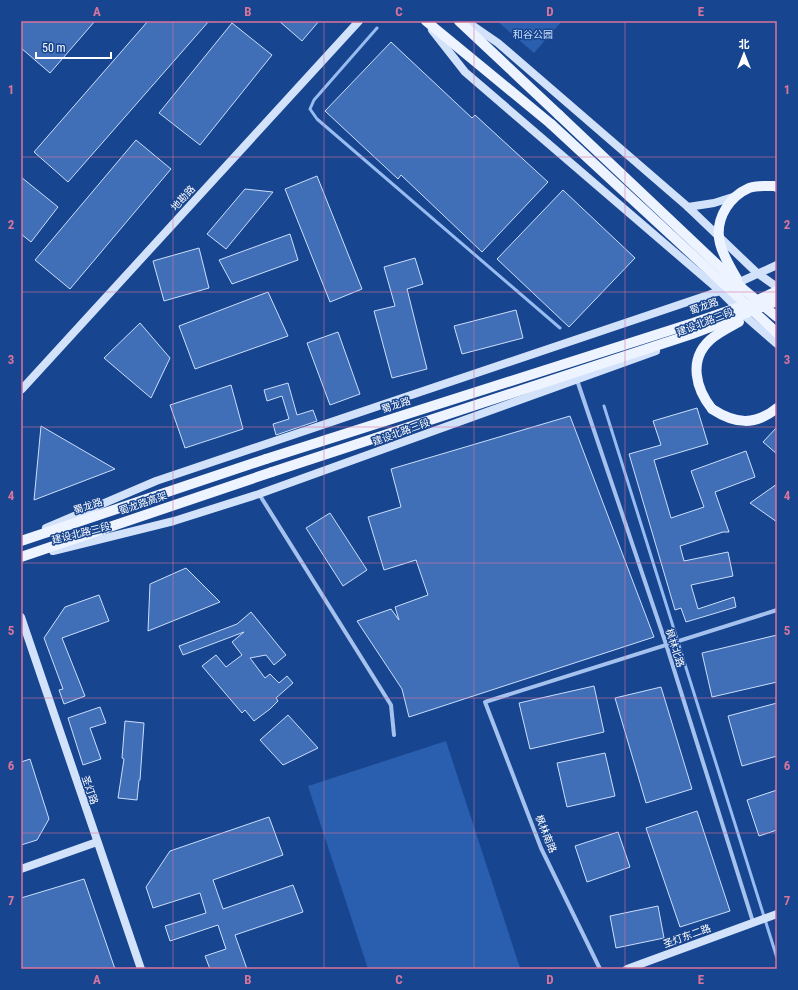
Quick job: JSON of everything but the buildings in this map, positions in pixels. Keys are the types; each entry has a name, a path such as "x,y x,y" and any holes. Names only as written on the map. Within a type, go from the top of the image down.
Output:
{"main road":[{"name":"地勘路","path":"22,388 359,21"},
{"path":"426,21 551,124 739,300 777,333"},
{"path":"426,21 465,72 720,291 746,317 777,344"},
{"path":"459,21 743,289 777,318"},
{"path":"466,21 498,43 688,207 757,273 777,287 751,302"},
{"path":"688,207 714,203 777,182"},
{"path":"743,289 721,249 717,227 721,215 730,201 750,188 777,187"},
{"name":"建设北路三段","path":"21,540 156,480 720,291 777,265"},
{"name":"蜀龙路","path":"21,540 266,459 693,323 777,291"},
{"name":"建设北路三段","path":"21,558 174,521 259,494 577,380 746,317 777,297"},
{"path":"773,303 723,331 710,341 700,355 696,369 697,384 703,398 712,409 725,418 740,421 755,420 769,415 777,408"},
{"name":"蜀龙路高架","path":"21,558 272,472 692,334 773,303"},
{"name":"圣灯路","path":"21,617 141,969"},
{"path":"21,869 97,842"},
{"name":"圣灯东二路","path":"626,969 776,914"}],"street":[{"name":"枫林北路","path":"577,380 666,644 754,922"},
{"path":"21,398 22,388"},
{"path":"259,494 391,705 394,735"},
{"path":"666,644 777,610"},
{"name":"枫林南路","path":"600,969 542,848 485,702 666,644"}],"green space":[{"name":"和谷公园","path":"497,21 562,21 534,53"},
{"path":"446,741 520,968 368,969 308,786"}],"waterway":[{"path":"377,28 314,100 310,109 317,119 560,328"},
{"path":"604,406 777,958"}]}
